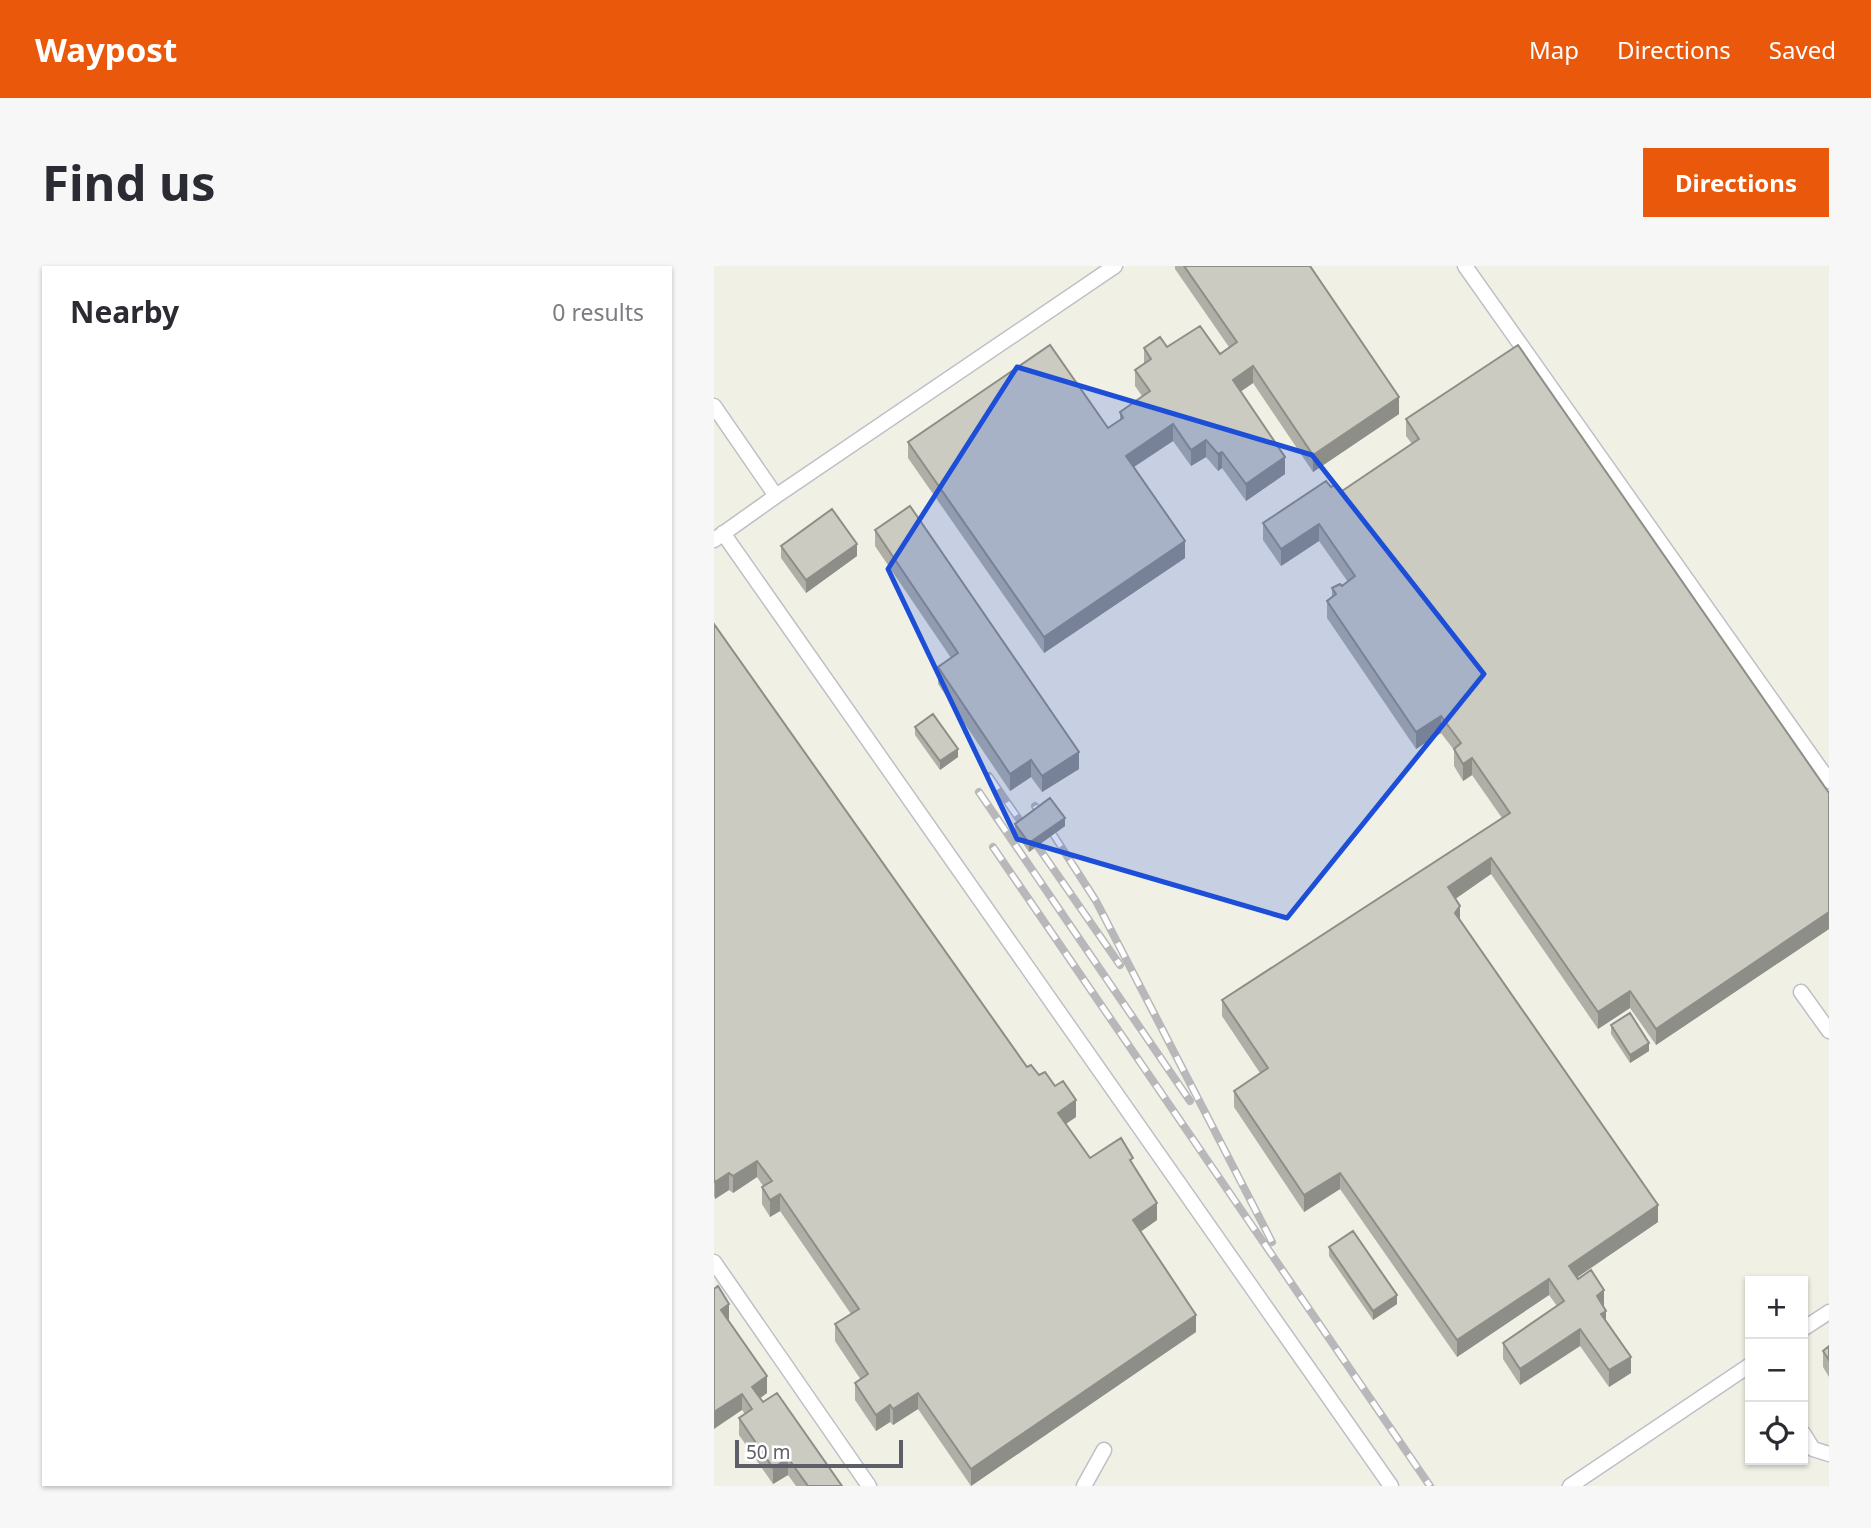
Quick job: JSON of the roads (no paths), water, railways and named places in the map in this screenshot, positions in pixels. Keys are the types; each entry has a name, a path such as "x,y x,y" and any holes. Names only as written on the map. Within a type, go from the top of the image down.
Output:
{"lane":[{"path":"1115,266 719,537 1391,1486"},
{"path":"1465,266 1829,781"},
{"path":"714,406 776,496"},
{"path":"1801,992 1829,1031"},
{"path":"714,1262 869,1486"},
{"path":"1808,1326 1829,1312"},
{"path":"1570,1486 1745,1368"},
{"path":"1808,1441 1813,1449 1829,1454"},
{"path":"1084,1486 1104,1450"}],"railway":[{"path":"989,776 1120,965"},
{"path":"979,792 1190,1101"},
{"path":"1035,806 1096,901 1272,1242"},
{"path":"993,847 1430,1486"}]}
